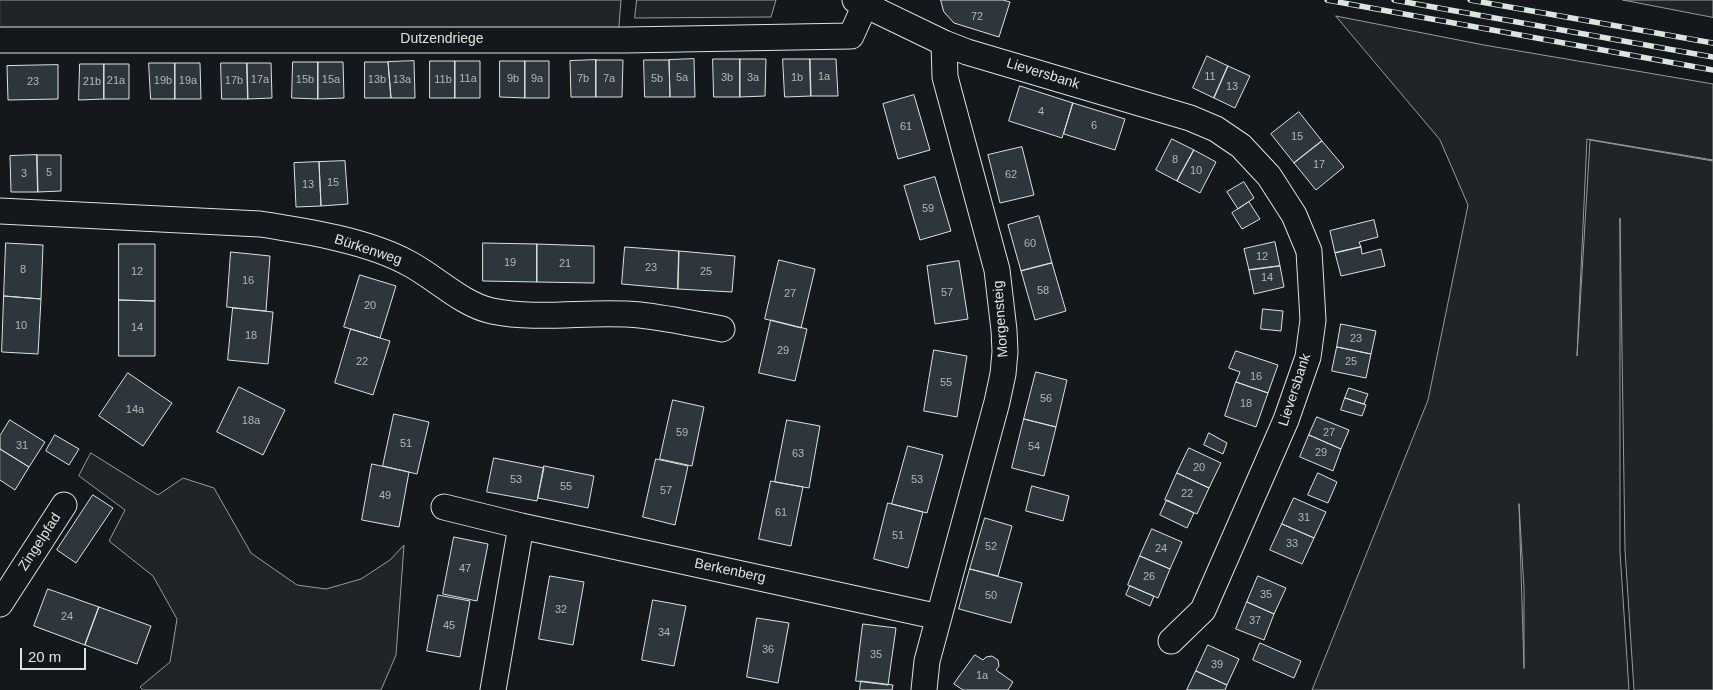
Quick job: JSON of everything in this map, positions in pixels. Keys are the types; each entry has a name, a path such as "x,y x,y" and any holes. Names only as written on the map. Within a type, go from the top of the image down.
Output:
{"street":[{"name":"Dutzendriege","path":"0,40 626,40 851,36 860,3"},
{"path":"860,3 944,43"},
{"name":"Morgensteig","path":"924,690 927,661 997,402 1003,374 1005,352 997,270 945,77 944,43"},
{"name":"Lieversbank","path":"944,43 967,52 1190,118 1216,129 1241,146 1269,176 1294,215 1309,251 1313,320 1308,357 1298,388 1286,420 1203,610 1171,641"},
{"name":"Bürkenweg","path":"0,211 260,224 301,230 358,244 409,263 464,300 491,311 531,314 640,315 722,329"},
{"name":"Zingelpfad","path":"0,604 64,505"},
{"name":"Berkenberg","path":"444,507 521,526 939,617"},
{"path":"493,690 521,526"}],"shaded area":[{"path":"0,0 621,0 618,38 0,36"},
{"path":"637,0 776,0 771,17 635,18"},
{"path":"1623,0 1713,0 1713,17"},
{"path":"1336,16 1484,45 1713,84 1713,160 1587,139 1577,356 1590,140 1713,161 1713,690 1634,690 1625,550 1620,218 1620,552 1629,690 1312,690 1428,400 1468,205 1440,140","holes":["1519,504 1524,589 1524,668"]},
{"path":"91,453 158,495 183,478 214,488 251,553 297,585 326,589 361,579 390,560 404,545 396,655 381,690 143,690 140,687 170,662 177,619 153,576 109,541 125,510 79,476"}],"building":[{"path":"941,0 1003,0 1010,2 999,37 954,23 944,12"},
{"path":"1207,56 1228,66 1214,98 1193,88"},
{"path":"694,59 695,97 670,97 669,60"},
{"path":"713,59 740,59 740,97 714,97"},
{"path":"740,59 766,59 765,96 740,97"},
{"path":"783,59 810,59 811,96 785,97"},
{"path":"810,59 836,59 838,96 811,96"},
{"path":"596,60 596,97 571,97 570,61"},
{"path":"596,60 623,60 622,97 596,97"},
{"path":"644,60 669,60 670,97 645,97"},
{"path":"414,61 415,98 391,98 388,62"},
{"path":"430,61 455,61 455,98 430,98"},
{"path":"455,61 480,61 480,98 455,98"},
{"path":"500,61 525,61 525,98 500,97"},
{"path":"525,61 549,61 549,98 525,98"},
{"path":"293,62 318,62 318,99 292,98"},
{"path":"318,62 343,62 344,98 318,99"},
{"path":"365,62 388,62 391,98 365,98"},
{"path":"149,63 175,63 175,99 151,99"},
{"path":"175,63 200,63 201,99 175,99"},
{"path":"221,63 247,63 248,99 222,99"},
{"path":"247,63 271,63 272,98 248,99"},
{"path":"80,64 104,64 104,99 79,100"},
{"path":"104,64 129,64 129,99 104,99"},
{"path":"58,65 58,99 8,100 7,66"},
{"path":"1228,66 1250,76 1235,108 1214,98"},
{"path":"1020,86 1073,103 1062,138 1009,121"},
{"path":"914,95 930,150 898,159 883,104"},
{"path":"1073,103 1125,119 1115,150 1064,134"},
{"path":"1299,112 1322,141 1294,163 1271,134"},
{"path":"1172,139 1194,150 1177,181 1156,170"},
{"path":"1322,141 1344,167 1316,190 1294,163"},
{"path":"1022,147 1034,195 1000,203 988,155"},
{"path":"1194,150 1216,162 1200,193 1177,181"},
{"path":"37,155 38,192 11,192 10,156"},
{"path":"37,155 61,155 61,191 38,192"},
{"path":"345,161 348,204 321,206 319,162"},
{"path":"319,162 321,206 296,207 294,163"},
{"path":"935,177 951,231 920,240 904,186"},
{"path":"1244,182 1254,198 1238,209 1227,192"},
{"path":"1249,202 1260,219 1242,229 1232,213"},
{"path":"1039,216 1052,263 1021,271 1008,225"},
{"path":"1374,220 1378,237 1359,242 1361,247 1335,253 1330,231"},
{"path":"1275,242 1280,266 1249,270 1244,249"},
{"path":"6,243 43,245 41,299 4,296"},
{"path":"483,243 537,244 537,282 483,281"},
{"path":"119,244 155,244 155,301 119,300"},
{"path":"537,244 594,246 594,283 537,282"},
{"path":"625,247 679,251 678,289 622,284"},
{"path":"1361,247 1362,254 1381,249 1385,266 1341,276 1335,253"},
{"path":"679,251 735,256 732,292 678,289"},
{"path":"231,252 270,256 266,311 227,307"},
{"path":"779,260 815,269 801,328 765,319"},
{"path":"959,261 968,319 935,324 927,266"},
{"path":"1052,263 1066,311 1035,320 1021,271"},
{"path":"1280,266 1284,287 1254,294 1249,270"},
{"path":"360,275 396,286 380,338 344,327"},
{"path":"4,296 41,299 38,354 2,352"},
{"path":"119,300 155,301 155,356 119,356"},
{"path":"233,308 273,312 268,364 228,360"},
{"path":"1263,309 1283,311 1281,331 1261,329"},
{"path":"771,320 807,329 795,381 759,373"},
{"path":"1341,324 1376,331 1371,354 1337,347"},
{"path":"351,329 390,341 373,395 335,383"},
{"path":"1337,347 1371,354 1366,378 1332,371"},
{"path":"934,350 967,356 957,417 924,411"},
{"path":"1236,351 1278,365 1268,393 1236,382 1240,372 1229,368"},
{"path":"1036,372 1067,380 1056,427 1024,419"},
{"path":"128,373 172,403 143,446 99,416"},
{"path":"1236,382 1268,393 1256,427 1225,416"},
{"path":"239,387 285,410 263,455 217,432"},
{"path":"1349,388 1368,394 1364,404 1345,398"},
{"path":"1345,398 1366,405 1362,416 1341,410"},
{"path":"673,400 704,407 692,466 660,459"},
{"path":"394,414 429,422 417,474 383,466"},
{"path":"1317,417 1349,430 1341,449 1309,435"},
{"path":"1024,419 1056,427 1044,476 1012,468"},
{"path":"10,420 45,442 29,467 0,449 0,436"},
{"path":"787,420 820,426 809,488 775,482"},
{"path":"1209,433 1227,443 1223,454 1204,445"},
{"path":"55,435 79,449 69,465 46,451"},
{"path":"1309,435 1341,449 1333,471 1300,457"},
{"path":"908,446 943,455 927,513 892,504"},
{"path":"1189,448 1221,463 1209,488 1177,473"},
{"path":"0,449 29,467 15,490 0,480"},
{"path":"494,458 544,468 537,501 487,492"},
{"path":"656,459 688,466 675,525 643,517"},
{"path":"372,464 409,472 399,527 362,520"},
{"path":"544,466 594,476 588,508 538,498"},
{"path":"1177,473 1209,488 1197,514 1165,500"},
{"path":"1318,473 1337,482 1328,503 1308,495"},
{"path":"771,481 803,487 791,546 759,539"},
{"path":"1032,486 1069,496 1063,521 1026,511"},
{"path":"93,495 113,508 76,563 57,550"},
{"path":"1294,498 1326,512 1314,538 1282,524"},
{"path":"1167,500 1194,513 1187,528 1160,515"},
{"path":"888,503 923,512 908,568 874,559"},
{"path":"985,518 1012,526 998,576 970,569"},
{"path":"1282,524 1314,538 1302,564 1270,550"},
{"path":"1152,529 1182,542 1170,569 1140,556"},
{"path":"454,537 488,544 477,601 443,594"},
{"path":"1140,556 1170,569 1158,598 1128,585"},
{"path":"970,569 1022,583 1011,623 959,609"},
{"path":"550,576 584,582 573,645 539,639"},
{"path":"1258,576 1286,588 1274,614 1247,602"},
{"path":"1130,586 1154,596 1150,606 1126,595"},
{"path":"48,589 99,607 85,645 34,626"},
{"path":"438,595 470,601 460,657 427,651"},
{"path":"653,600 686,606 674,666 642,660"},
{"path":"1247,602 1274,614 1264,640 1236,629"},
{"path":"99,607 151,626 137,664 85,645"},
{"path":"757,618 789,623 778,683 747,677"},
{"path":"863,624 896,628 888,685 856,681"},
{"path":"1260,643 1301,661 1294,678 1253,660"},
{"path":"1208,645 1239,659 1227,685 1196,671"},
{"path":"975,655 983,660 986,657 992,656 998,660 999,666 996,670 1013,682 1008,690 963,690 954,684"},
{"path":"1196,671 1227,685 1225,690 1187,690"},
{"path":"861,681 893,685 892,690 860,690"}],"railway":[{"path":"1327,0 1713,70"},
{"path":"1394,0 1713,57"},
{"path":"1470,0 1713,43"}]}
